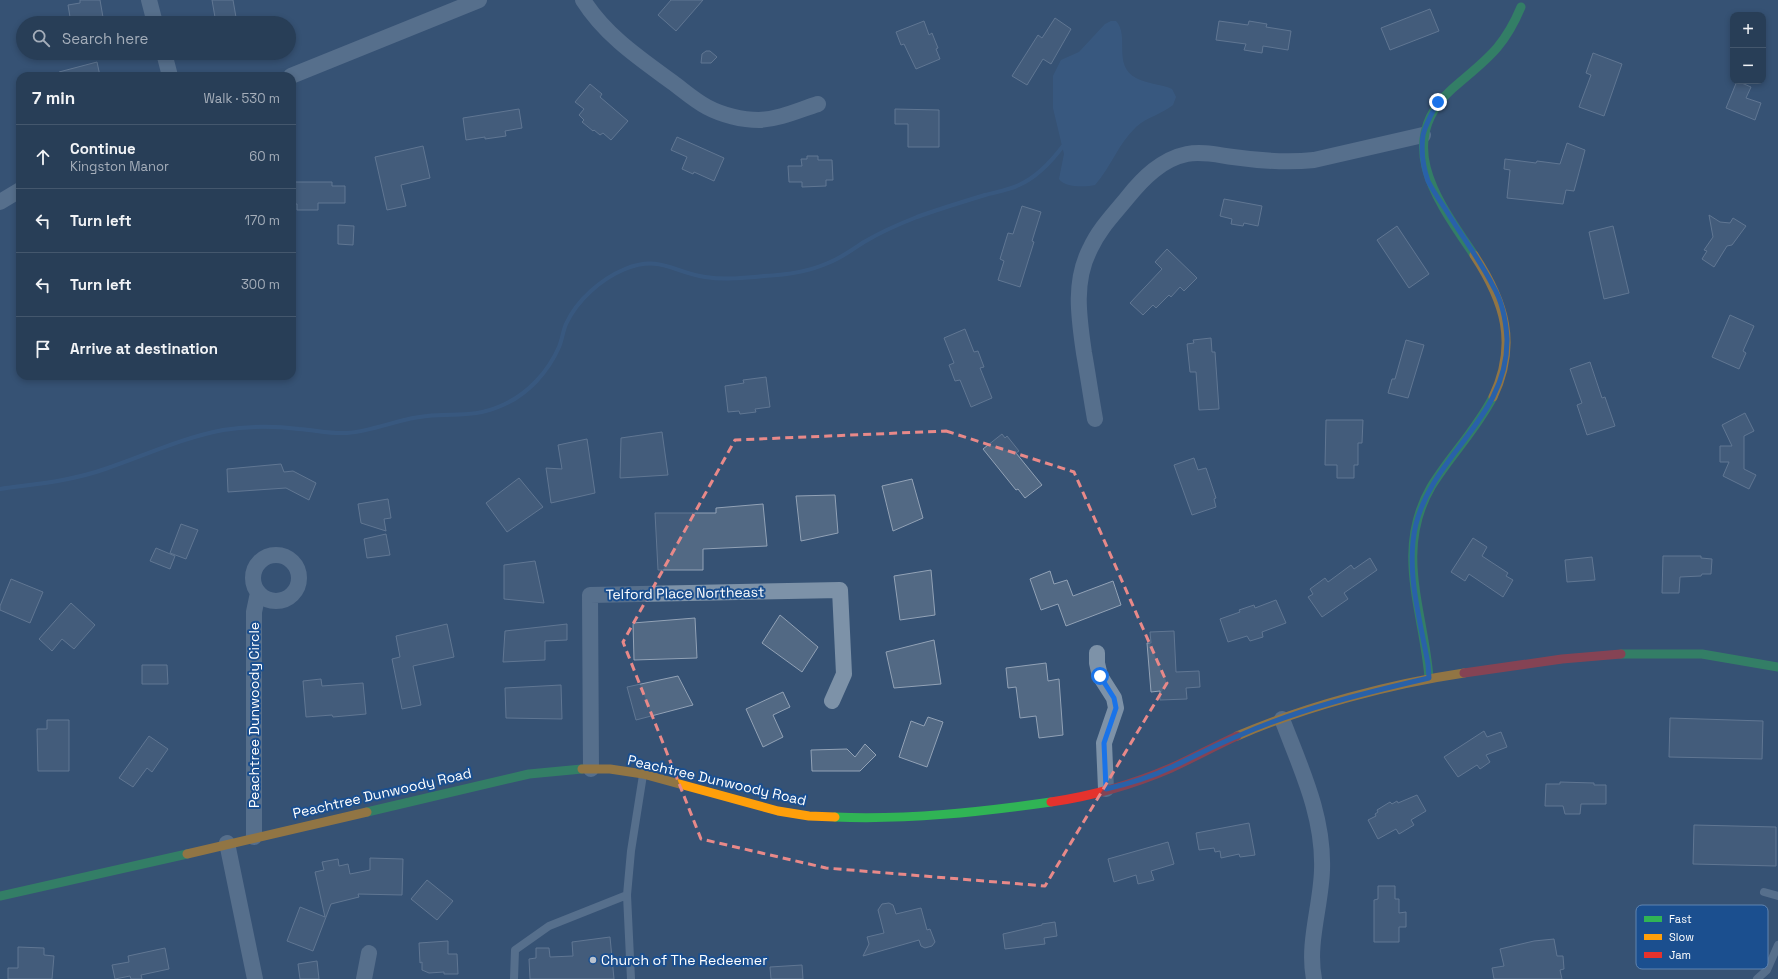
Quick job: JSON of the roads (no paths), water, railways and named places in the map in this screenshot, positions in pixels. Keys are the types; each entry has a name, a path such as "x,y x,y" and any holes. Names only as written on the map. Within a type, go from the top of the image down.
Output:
{"main road":[{"path":"1429,678 1413,571 1413,548 1416,525 1423,502 1435,479 1483,416 1494,397 1504,370 1507,339 1503,313 1494,286 1428,180 1422,157 1423,136 1428,120 1438,102 1448,91 1476,71 1492,56 1511,32 1521,7"},
{"name":"Peachtree Dunwoody Road","path":"0,896 529,774 576,769 610,769 643,774 778,811 809,816 856,818 901,817 993,810 1065,800 1132,783 1171,768 1238,735 1282,719 1354,696 1429,678 1562,659 1623,654 1702,654 1778,667"}],"street":[{"path":"149,0 154,16"},
{"path":"296,74 479,0"},
{"path":"583,0 604,28 631,52 706,107 733,117 759,120 781,117 818,104"},
{"path":"166,60 169,72"},
{"path":"1095,419 1078,314 1078,294 1081,272 1089,250 1101,228 1150,173 1169,160 1188,154 1203,154 1273,162 1296,162 1423,136"},
{"path":"0,202 16,192"},
{"name":"Telford Place Northeast","path":"591,769 590,596 840,590 844,674 832,701"},
{"name":"Peachtree Dunwoody Circle","path":"254,837 254,612 258,593"},
{"path":"1097,653 1097,663 1100,676 1114,698 1116,708 1104,743 1106,789"},
{"path":"1282,719 1313,801 1321,836 1322,871 1312,953 1314,979"},
{"path":"227,843 255,979"},
{"path":"364,979 369,953"}],"lane":[{"path":"631,979 627,895 631,851 643,774"},
{"path":"1764,892 1778,896"},
{"path":"514,979 515,950 549,926 627,895"},
{"path":"1757,979 1768,970 1778,945"}],"water":[{"path":"1111,21 1116,21 1120,27 1122,34 1123,58 1125,66 1129,72 1140,80 1172,89 1176,97 1173,105 1136,127 1119,148 1106,171 1095,185 1081,186 1066,184 1059,179 1064,154 1053,108 1053,76 1061,60 1079,52 1105,24"}],"waterway":[{"path":"0,489 53,482 92,473 177,442 223,430 251,427 271,427 347,433 368,430 417,417 465,414 493,409 521,395 536,381 549,365 554,356 560,344 566,324 576,307 599,284 616,273 637,265 648,264 666,266 694,275 727,279 780,275 813,269 837,259 870,238 890,228 925,214 985,195 1007,190 1026,182 1054,158 1063,146"}],"place":[{"name":"Church of The Redeemer","path":"593,960"}]}
